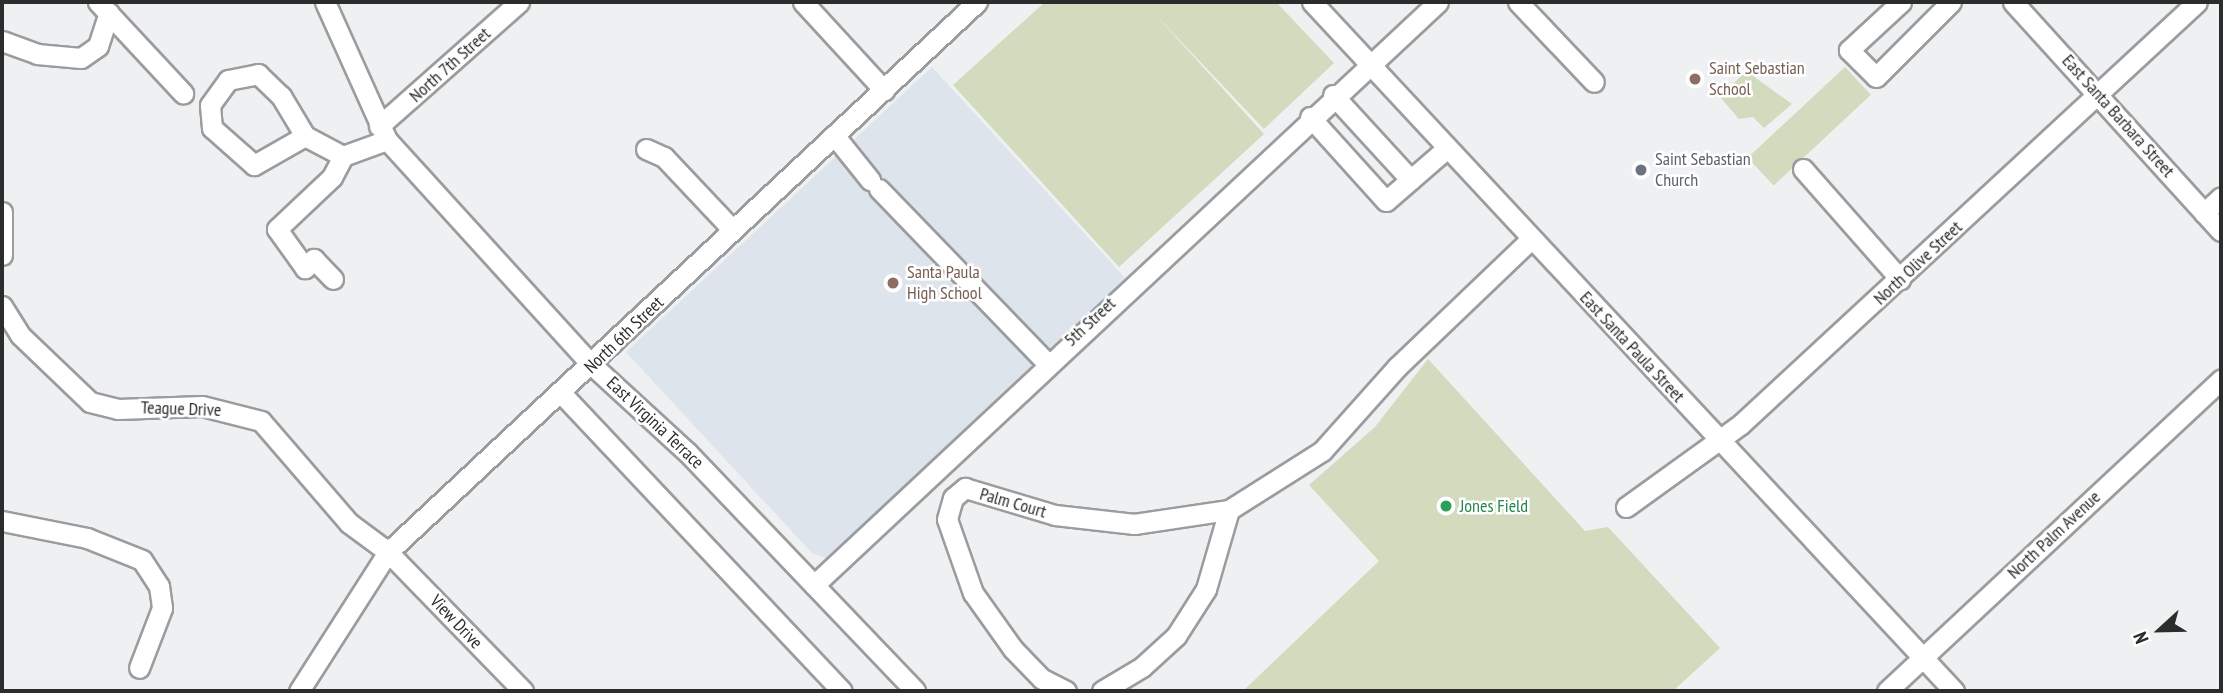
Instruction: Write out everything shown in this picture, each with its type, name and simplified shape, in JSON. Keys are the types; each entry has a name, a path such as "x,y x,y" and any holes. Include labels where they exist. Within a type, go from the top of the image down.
{"street":[{"name":"East Virginia Terrace","path":"325,2 383,133 593,366 642,406 915,691"},
{"name":"North 7th Street","path":"383,133 519,2"},
{"path":"803,2 884,90"},
{"name":"North 6th Street","path":"299,691 388,552 593,366 731,228 977,2"},
{"name":"East Santa Paula Street","path":"1312,2 1446,149 1954,691"},
{"name":"5th Street","path":"814,585 1332,95 1371,65 1438,2"},
{"path":"1518,2 1594,82"},
{"path":"1900,2 1849,50 1876,77 1951,2"},
{"name":"East Santa Barbara Street","path":"2013,2 2099,93 2221,231"},
{"name":"North Olive Street","path":"1626,507 1722,442 2197,2"},
{"path":"2,41 37,54 81,58 98,46 104,7"},
{"path":"104,7 183,93"},
{"path":"306,136 254,165 212,128 210,105 228,80 258,74 281,96 306,136 343,156"},
{"path":"1332,95 1411,180"},
{"path":"1310,117 1386,201 1446,149"},
{"path":"333,279 314,259 305,268 277,229 332,177 343,156 383,133"},
{"path":"834,135 874,185 1047,363"},
{"path":"646,149 664,157 731,228"},
{"path":"1803,169 1900,279"},
{"path":"2204,213 2221,197"},
{"path":"2,212 2,255"},
{"name":"Palm Court","path":"1066,691 1042,679 1013,649 973,593 947,519 953,498 965,488 1002,503 1108,523 1172,522 1229,510 1322,451 1398,367 1531,239"},
{"name":"Teague Drive","path":"2,306 20,335 90,402 118,409 202,405 261,421 349,523 388,552"},
{"name":"North Palm Avenue","path":"1887,691 2221,379"},
{"path":"562,394 842,691"},
{"path":"1102,691 1176,636 1206,589 1229,510"},
{"path":"2,521 87,538 142,560 159,586 162,608 139,668"},
{"name":"View Drive","path":"388,552 523,691"}],"shaded area":[{"path":"932,67 1126,279 826,558 812,553 626,352"}],"green space":[{"path":"1045,2 1276,2 1334,63 1264,129 1152,11 1264,134 1119,267 953,85"},
{"path":"1845,67 1871,95 1774,185 1748,158"},
{"path":"1746,71 1792,104 1764,128 1753,117 1739,119 1720,97"},
{"name":"Jones Field","path":"1428,359 1585,531 1608,527 1720,648 1673,691 1243,691 1379,561 1309,485 1375,427"}],"place":[{"name":"Saint Sebastian School","path":"1695,79"},
{"name":"Saint Sebastian Church","path":"1641,170"},
{"name":"Santa Paula High School","path":"893,283"},
{"name":"Jones Field","path":"1446,506"}]}
